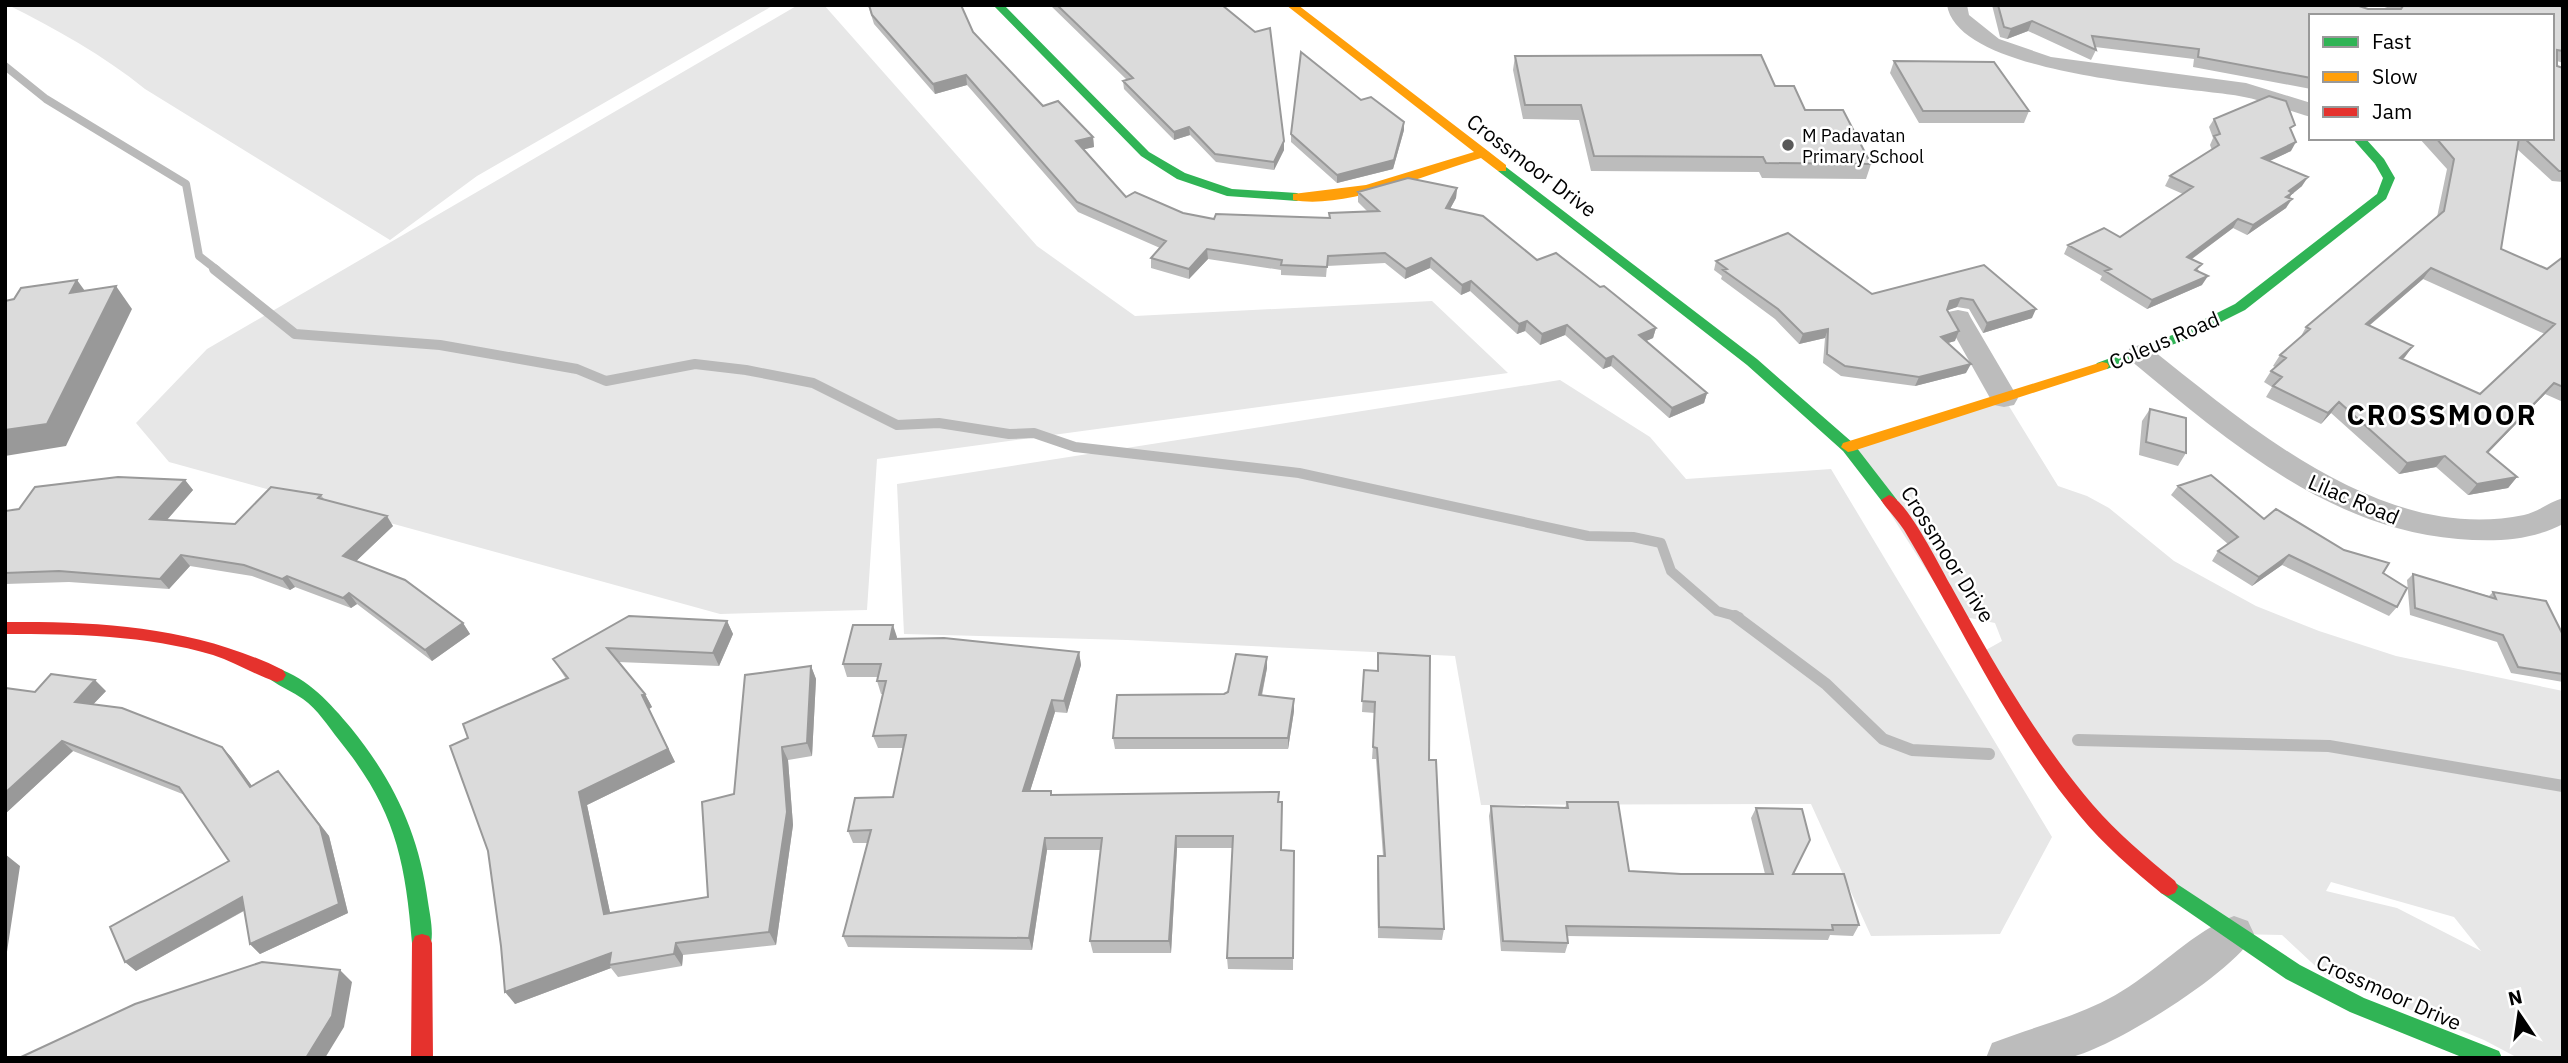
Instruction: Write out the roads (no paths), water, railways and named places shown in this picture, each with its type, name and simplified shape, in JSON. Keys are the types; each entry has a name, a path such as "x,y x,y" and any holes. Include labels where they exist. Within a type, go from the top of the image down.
{"street":[{"path":"998,5 1144,154 1181,176 1231,192 1316,198 1342,194 1484,153"},
{"name":"Crossmoor Drive","path":"1291,5 1752,362 1848,447 1908,524 2037,748 2079,803 2146,871 2293,972 2357,1005 2491,1058"},
{"path":"1957,5 1959,17 1992,43 2047,63 2246,90 2309,109"},
{"name":"Coleus Road","path":"1848,447 2140,354 2240,307 2382,196 2389,178 2380,162 2360,140"},
{"path":"1958,318 2004,398"},
{"name":"Lilac Road","path":"2140,354 2239,433 2302,477 2367,509 2427,525 2463,530 2495,530 2530,525 2556,515 2563,509"},
{"path":"5,628 78,626 194,643 255,662 313,697 372,765 395,804 409,846 419,899 423,960 422,1058"},
{"path":"2007,1058 2074,1035 2122,1014 2162,989 2234,934"}],"waterway":[{"path":"5,66 46,99 186,184 199,256 217,270"},
{"path":"214,269 295,334 440,345 577,369 606,381 695,364 746,370 813,383 897,425 939,423 1009,434 1034,433 1075,447 1299,473 1588,536 1633,537 1661,543 1671,571 1717,611 1739,617"},
{"path":"1735,616 1826,684 1883,739 1912,750 1989,754"},
{"path":"2078,740 2329,746 2563,786"}],"place":[{"name":"M Padavatan Primary School","path":"1788,145"}],"district":[{"name":"CROSSMOOR","path":"2442,414"}]}
